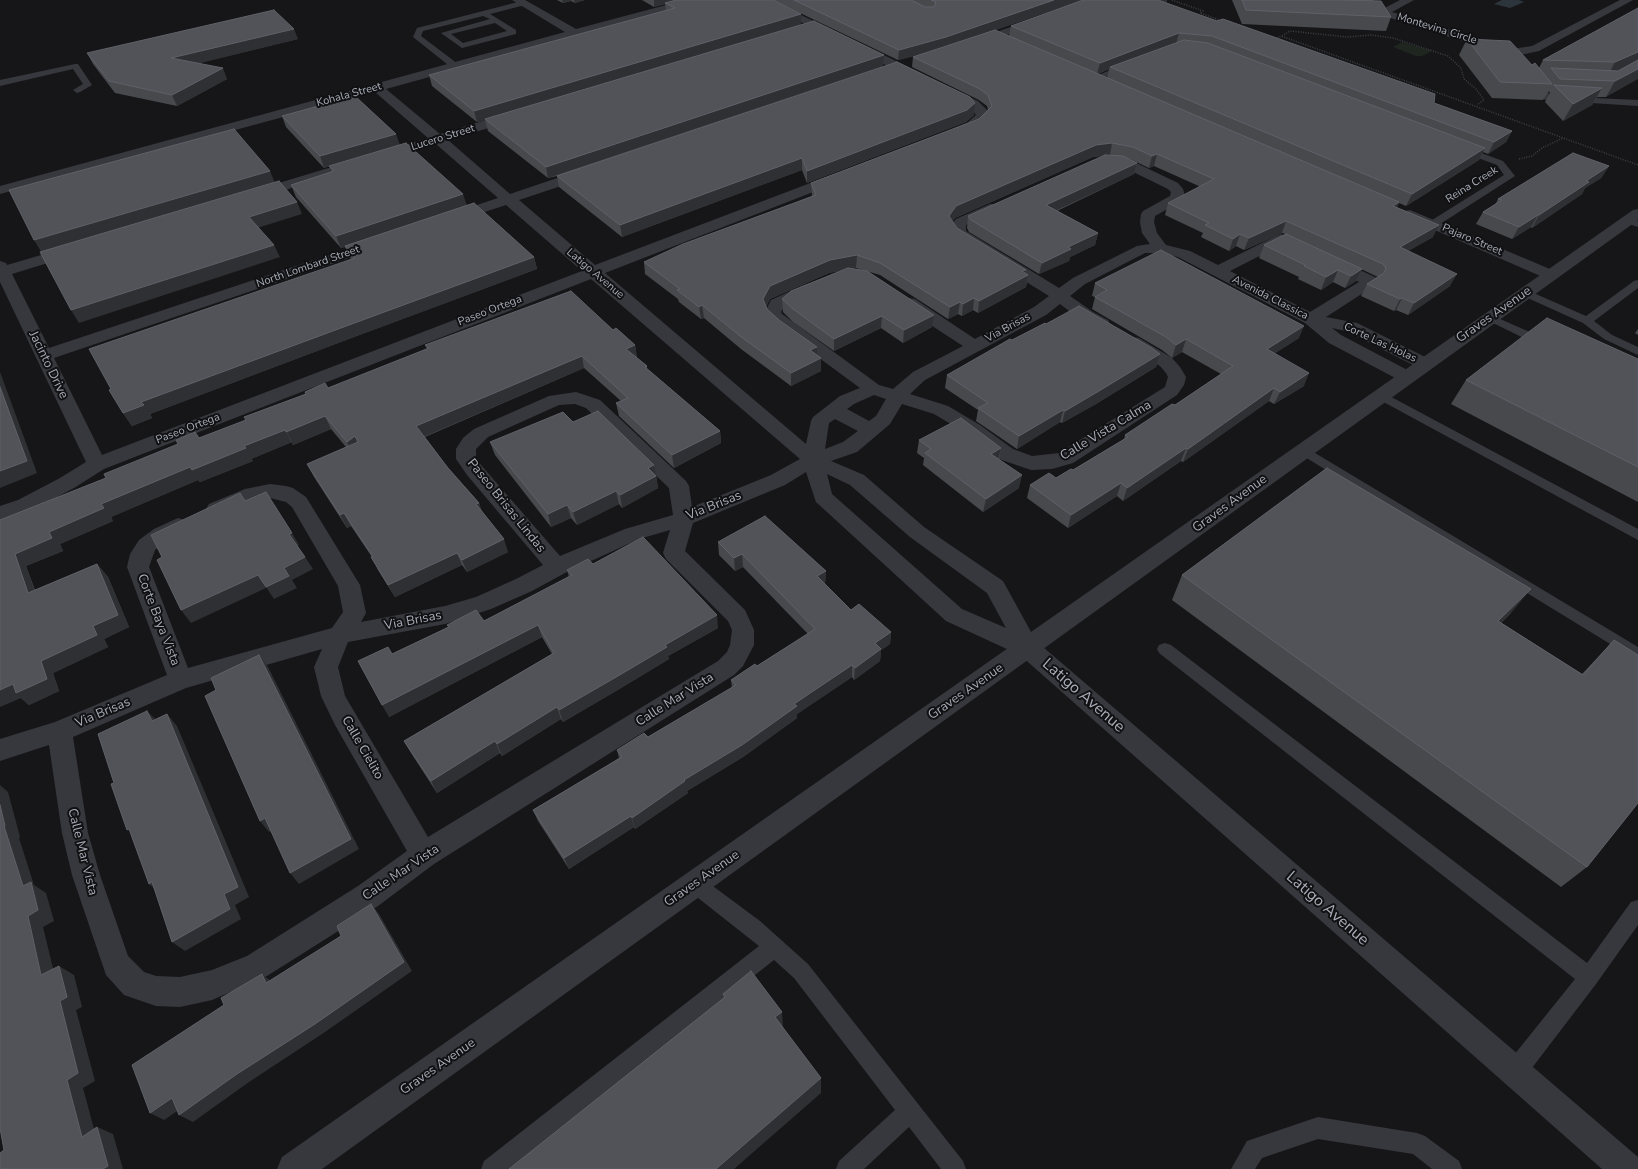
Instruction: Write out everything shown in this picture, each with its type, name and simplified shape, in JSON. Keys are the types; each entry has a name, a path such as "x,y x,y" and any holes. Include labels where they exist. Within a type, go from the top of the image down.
{"street":[{"name":"Kohala Street","path":"0,190 697,0"},
{"path":"762,0 974,104 981,110 983,116 972,126 942,137"},
{"name":"Montevina Circle","path":"1409,0 1378,12 1511,52 1534,49 1625,2"},
{"path":"519,2 574,34"},
{"path":"1625,2 1638,8"},
{"path":"962,47 1046,17"},
{"path":"799,30 814,26"},
{"path":"996,36 1017,45"},
{"path":"879,74 898,66 916,61"},
{"path":"1081,72 1114,86"},
{"name":"Latigo Avenue","path":"377,87 813,460 857,480 917,532 995,586 1028,648"},
{"name":"Lucero Street","path":"239,200 528,112"},
{"path":"1091,164 1110,160 1125,163 1176,188 1178,196 1175,199 1148,214 1147,222 1150,233 1161,248"},
{"path":"436,224 602,167"},
{"name":"Paseo Ortega","path":"0,514 32,501 67,483 97,464 592,271 853,172"},
{"name":"Calle Vista Calma","path":"898,395 941,410 973,429 1006,454 1031,463 1052,462 1066,458 1171,391 1175,385 1176,377 1174,371 1166,362 1087,316 1042,283 962,236 958,232 958,226 961,222 1005,202"},
{"name":"Pajaro Street","path":"1396,208 1551,275"},
{"name":"Graves Avenue","path":"303,1166 696,884 1382,396 1416,370 1525,293 1634,219"},
{"name":"North Lombard Street","path":"44,356 391,239"},
{"path":"1218,271 1282,239 1370,281 1311,318"},
{"path":"1,269 86,246"},
{"name":"Via Brisas","path":"0,750 60,731 181,680 340,635 445,615 483,603 524,585 557,567 632,534 684,519 778,480 813,460 850,447 883,420 898,395 919,376 1040,311 1079,280 1142,249 1161,248"},
{"name":"Avenida Classica","path":"1161,248 1184,254 1311,318 1335,339 1416,370"},
{"name":"Jacinto Drive","path":"1,269 97,464"},
{"path":"821,283 777,304 773,312 775,317 873,389 898,395"},
{"path":"898,296 975,346"},
{"path":"813,460 820,421 847,400 873,389"},
{"name":"Paseo Brisas Lindas","path":"557,567 466,459 466,449 470,442 481,433 556,400 576,398 593,404 679,486 684,519"},
{"path":"833,410 871,430"},
{"name":"Latigo Avenue","path":"813,460 824,497 954,615 1028,648 1514,1073 1627,1169"},
{"name":"Corte Baya Vista","path":"181,680 166,636 138,567 141,554 147,545 168,529 252,494 270,491 286,493 299,502 349,585 355,612 340,635"},
{"name":"Calle Mar Vista","path":"60,731 75,833 86,875 116,965 135,984 156,991 180,992 212,985 256,966 368,896 424,855 726,668 735,659 742,644 743,630 737,616 674,553 684,519"},
{"name":"Calle Cielito","path":"340,635 326,667 333,696 424,855"}],"lane":[{"path":"456,66 417,37 420,30 519,2"},
{"path":"484,13 496,20 513,32 462,46 445,33 496,20"},
{"path":"1511,52 1520,63"},
{"path":"1095,78 1137,62"},
{"path":"0,83 75,66 88,85 77,90"},
{"path":"1548,79 1531,76 1548,98 1638,102"},
{"name":"Reina Creek","path":"1433,224 1510,176 1500,164 1456,146"},
{"path":"1587,321 1638,283"},
{"path":"1525,293 1587,321 1608,337 1638,351"},
{"path":"1491,318 1558,349"},
{"path":"1382,396 1638,535"},
{"path":"1305,451 1638,655"},
{"path":"1165,649 1589,977"},
{"path":"696,884 753,928 801,971 955,1169"},
{"path":"1514,1073 1589,977 1638,910"},
{"path":"492,1169 774,947"},
{"path":"847,1169 910,1111"},
{"path":"1242,1169 1254,1150 1318,1128 1417,1144 1451,1169"},
{"path":"1631,1169 1638,1159"}],"path":[{"path":"1172,0 1203,11 1200,13 1225,22"},
{"path":"1274,39 1290,32 1347,37 1371,35 1393,38 1448,56 1461,68 1464,80 1476,89 1484,100 1476,105"},
{"path":"1281,36 1476,105 1481,107 1479,109 1638,165"},
{"path":"1500,164 1532,156 1542,148 1563,138"}],"shaded area":[{"path":"1502,0 1519,0 1524,2 1510,8 1494,4"},
{"path":"1402,42 1432,51 1422,56 1416,56 1393,47"}],"building":[{"path":"676,0 773,0 801,14 474,111 429,75 675,8 665,3"},
{"path":"794,0 911,0 925,7 934,7 936,2 931,0 1054,0 946,37 899,50"},
{"path":"1083,0 1158,0 1217,21 1223,19 1435,94 1434,103 1512,131 1494,142 1212,36 1179,33 1100,63 1011,26"},
{"path":"1242,0 1381,1 1391,17 1246,10"},
{"path":"1638,8 1638,52 1615,62 1543,60"},
{"path":"274,10 294,29 171,58 223,68 172,95 109,81 87,53"},
{"path":"814,21 884,55 546,167 485,119"},
{"path":"995,30 1399,202 1393,206 1439,225 1400,247 1457,274 1414,303 1402,298 1400,299 1367,284 1384,273 1386,268 1383,264 1286,221 1249,238 1240,234 1233,239 1205,225 1209,223 1168,203 1214,179 1157,154 1152,156 1133,147 1112,143 1096,145 956,206 949,216 957,228 1026,270 1022,271 1028,275 979,301 974,298 963,304 960,302 950,307 880,263 857,255 830,260 770,286 763,299 767,309 779,320 817,347 810,350 821,358 791,373 740,336 702,305 699,307 677,290 680,289 644,262 683,244 816,195 811,183 979,119 992,106 988,95 980,89 913,57"},
{"path":"1467,39 1510,41 1532,65 1535,63 1552,84 1500,82"},
{"path":"1184,40 1208,43 1485,148 1412,194 1110,67"},
{"path":"1638,60 1638,69 1615,81 1560,79 1551,68 1618,71"},
{"path":"897,62 970,97 975,103 967,110 807,171 802,158 620,225 557,176"},
{"path":"1554,85 1602,88 1573,104"},
{"path":"355,96 396,134 320,156 282,116"},
{"path":"234,129 270,171 34,240 9,190"},
{"path":"406,143 463,194 336,236 291,185 334,171 329,166"},
{"path":"1573,153 1609,166 1586,181 1589,182 1519,227 1483,212 1502,200 1498,199"},
{"path":"1105,155 1123,156 1137,163 1046,205 1098,233 1068,247 1071,249 1042,263 971,220 968,216"},
{"path":"279,181 297,202 249,217 274,245 71,310 40,252"},
{"path":"474,203 534,257 141,402 144,405 123,413 109,390 111,389 89,349 355,258 345,246"},
{"path":"1286,234 1362,269 1351,276 1338,270 1326,277 1264,245"},
{"path":"1161,250 1304,326 1267,349 1309,373 1280,392 1274,388 1188,449 1186,448 1127,488 1121,483 1071,515 1030,485 1049,473 1056,478 1071,469 1073,470 1128,437 1125,435 1172,404 1175,405 1233,366 1186,339 1176,345 1166,337 1095,297 1107,290 1095,283"},
{"path":"848,268 867,271 934,315 904,330 882,316 834,339 793,309 782,299 791,291"},
{"path":"571,291 613,330 616,328 635,345 626,349 647,366 645,367 720,431 672,455 616,403 628,398 582,356 416,426 448,468 479,503 476,504 504,539 462,560 457,553 388,585 371,557 373,557 344,513 340,515 307,464 358,442 355,436 347,442 325,416 286,432 285,430 244,446 246,448 192,470 190,467 101,504 104,508 49,532 52,538 15,554 28,593 97,564 118,615 93,626 97,635 41,661 47,679 16,693 13,684 0,690 0,520 106,478 104,474 178,444 176,440 195,432 199,438 246,420 244,417 306,394 305,392 325,383 328,388 429,348 425,345"},
{"path":"1079,306 1160,354 1065,411 1063,410 1019,436 978,408 988,403 947,375 1010,339 1012,340 1045,323 1046,324"},
{"path":"1547,318 1638,359 1638,467 1466,380"},
{"path":"0,387 27,461 0,471"},
{"path":"598,411 654,465 648,468 656,476 620,495 616,491 573,512 567,505 548,514 490,442 563,412 573,422"},
{"path":"961,418 1001,448 991,454 1022,475 986,499 925,453 931,449 919,440"},
{"path":"1327,468 1531,589 1498,621 1583,675 1614,640 1638,655 1638,803 1587,867 1182,575"},
{"path":"266,492 292,533 289,534 305,557 284,568 289,576 266,587 258,575 181,610 157,560 162,557 151,535 240,493 245,501"},
{"path":"765,516 826,571 817,576 851,610 859,604 891,632 875,643 881,649 855,668 852,665 794,704 797,706 742,745 684,780 685,781 632,818 631,816 564,858 533,810 622,757 617,750 644,733 648,737 736,685 731,680 755,664 757,666 815,629 742,554 734,558 718,542"},
{"path":"643,537 717,615 665,645 667,647 618,676 559,710 557,707 497,744 495,741 431,781 404,741 554,653 538,625 382,705 358,661 388,647 392,654 449,627 447,625 476,610 484,621 572,575 567,570 588,559 593,564"},
{"path":"259,655 351,839 290,873 265,818 260,821 205,696 216,690 211,678"},
{"path":"147,711 152,721 167,714 238,887 224,894 230,909 172,942 152,882 149,884 129,829 127,830 111,784 114,783 98,734"},
{"path":"0,805 4,826 23,886 31,882 38,910 28,916 41,975 59,966 67,997 60,1001 78,1073 67,1080 82,1137 97,1127 108,1166 103,1169 0,1169 0,1153 4,1150 0,1128"},
{"path":"371,904 404,962 315,1024 237,1074 179,1115 172,1098 150,1113 132,1065 224,1005 221,998 262,974 266,983 341,936 337,926"},
{"path":"751,971 782,1012 775,1017 821,1078 716,1169 509,1169 725,997 723,994"}]}
